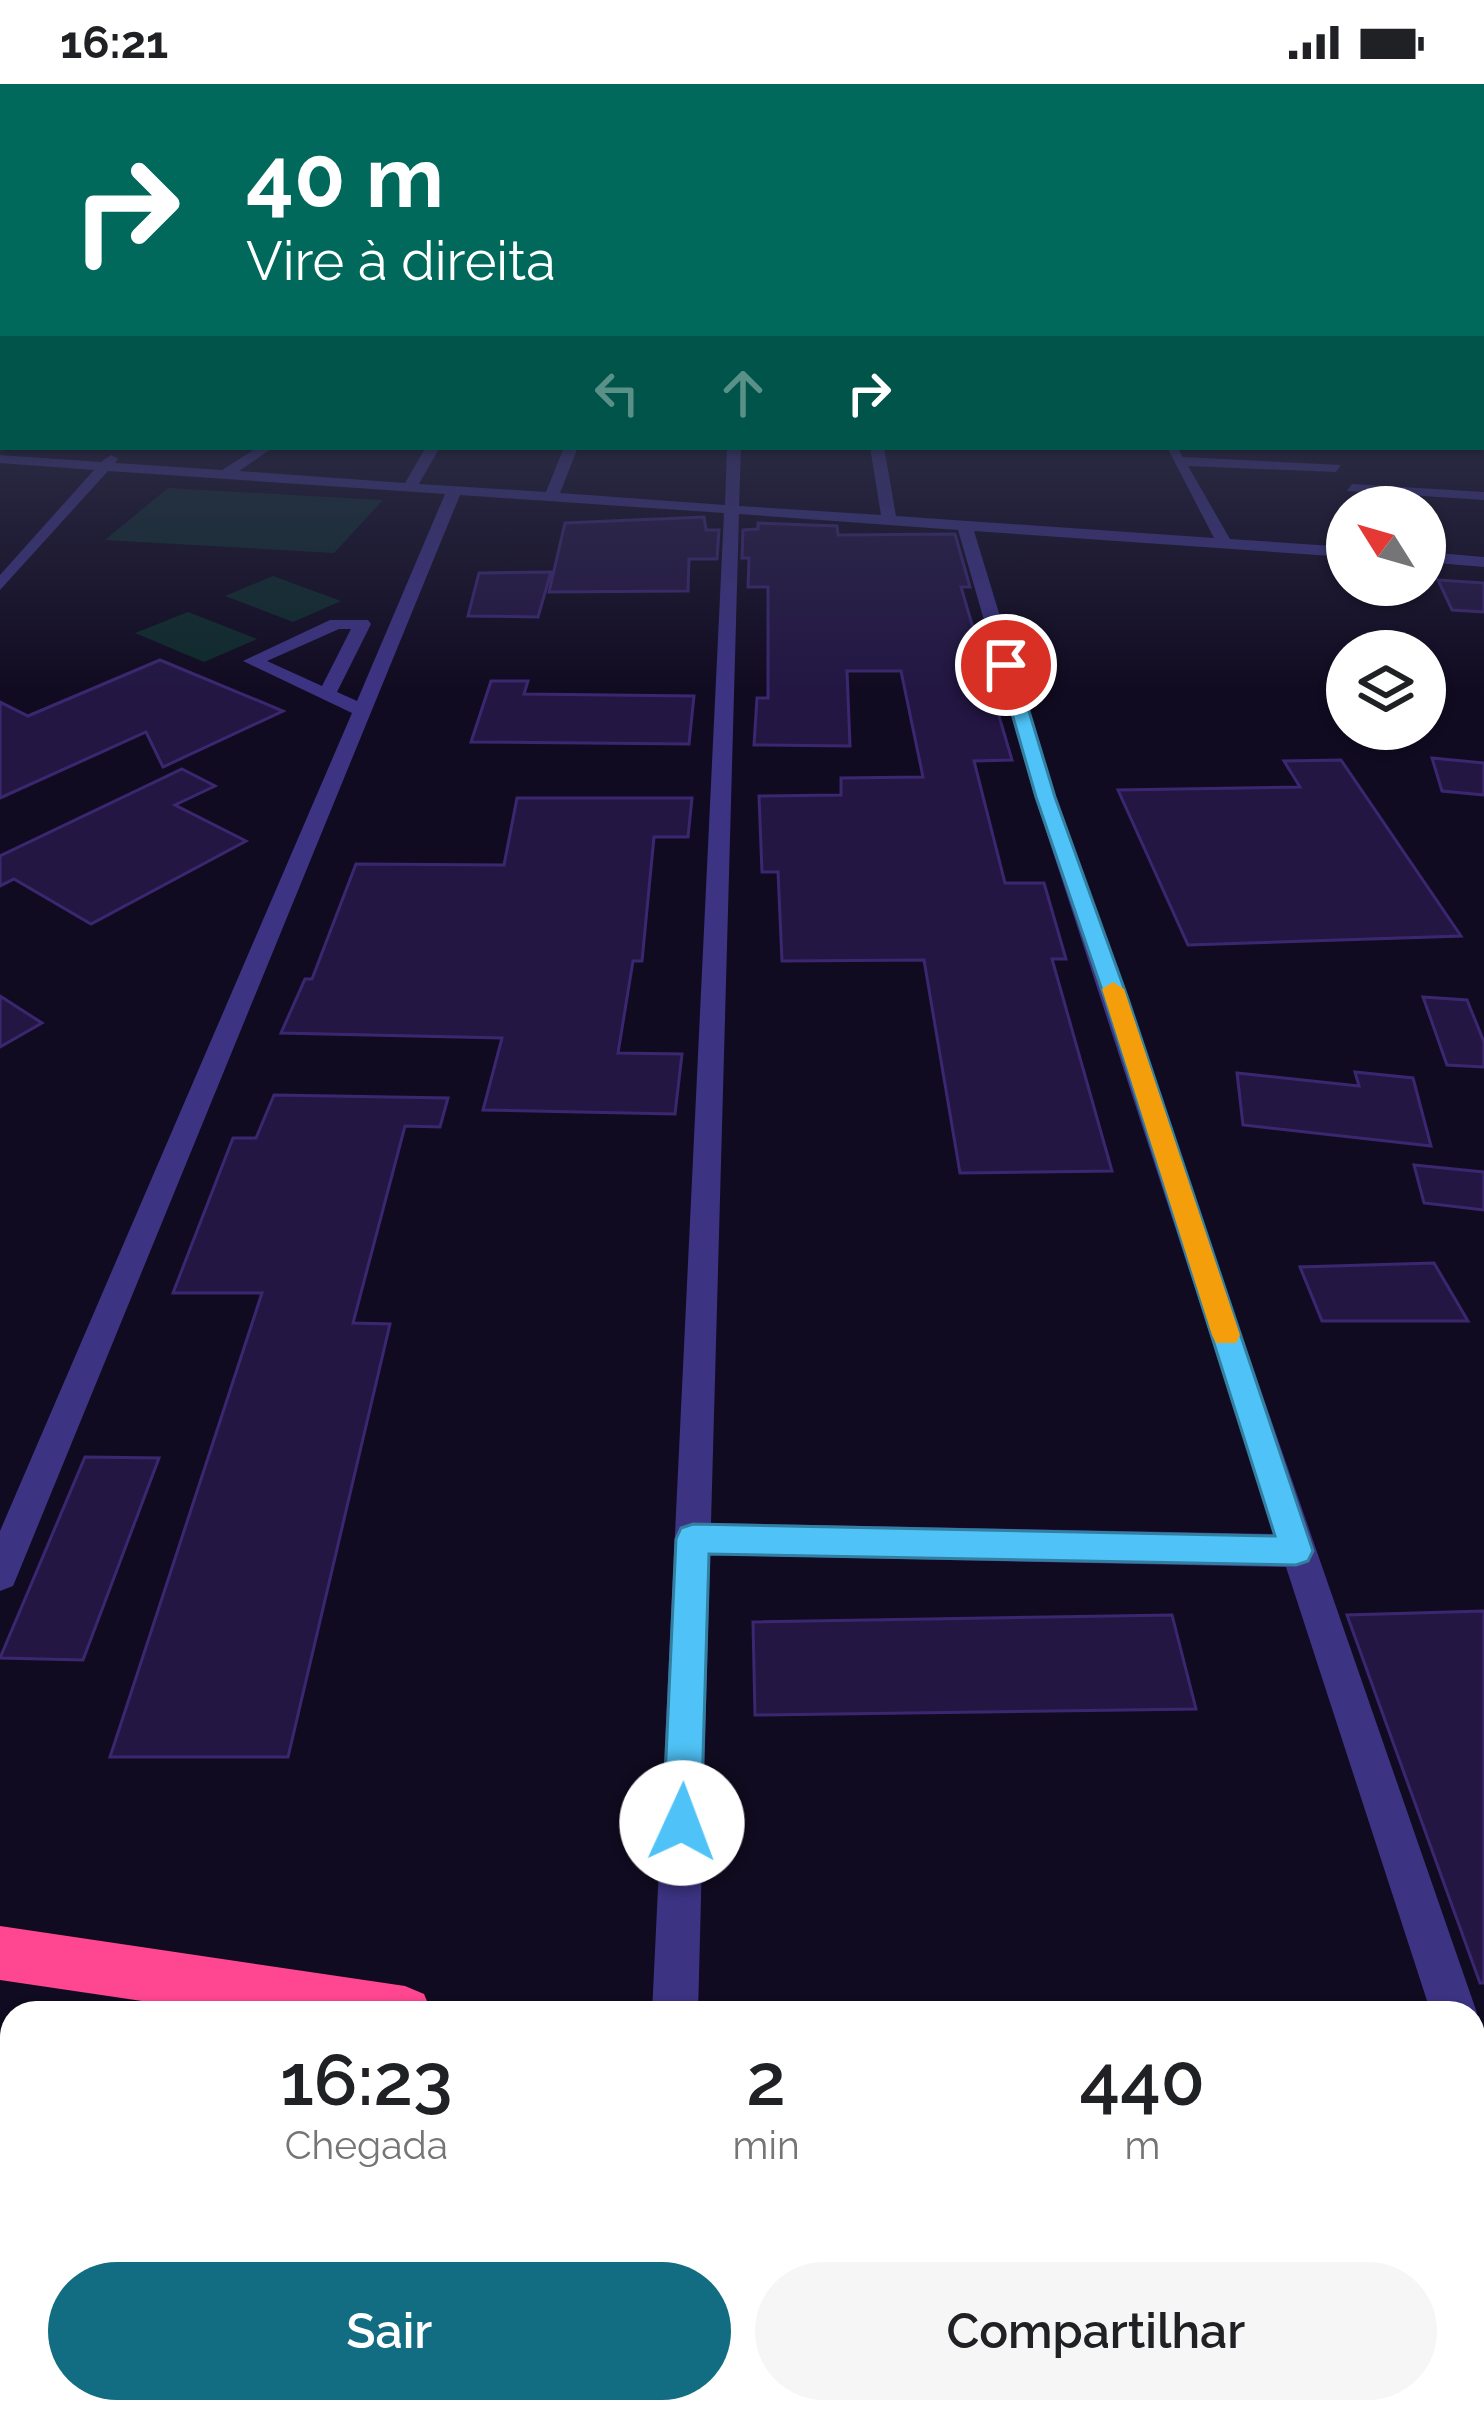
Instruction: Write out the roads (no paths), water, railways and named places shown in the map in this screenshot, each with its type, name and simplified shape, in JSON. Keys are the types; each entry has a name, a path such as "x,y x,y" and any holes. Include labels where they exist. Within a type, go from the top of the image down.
{"highway":[{"path":"0,1953 324,2001"}],"street":[{"path":"0,585 97,474"},
{"path":"252,474 1326,550"},
{"path":"410,487 418,474"},
{"path":"552,496 560,474"},
{"path":"675,2001 733,474"},
{"path":"882,474 889,517"},
{"path":"1186,474 1224,543"},
{"path":"0,1574 454,491"},
{"path":"1446,494 1484,496"},
{"path":"964,523 1045,797 1450,2001"},
{"path":"1446,559 1484,562"},
{"path":"327,694 362,624 336,624 252,661 362,710"},
{"path":"693,1539 1296,1551"}]}
